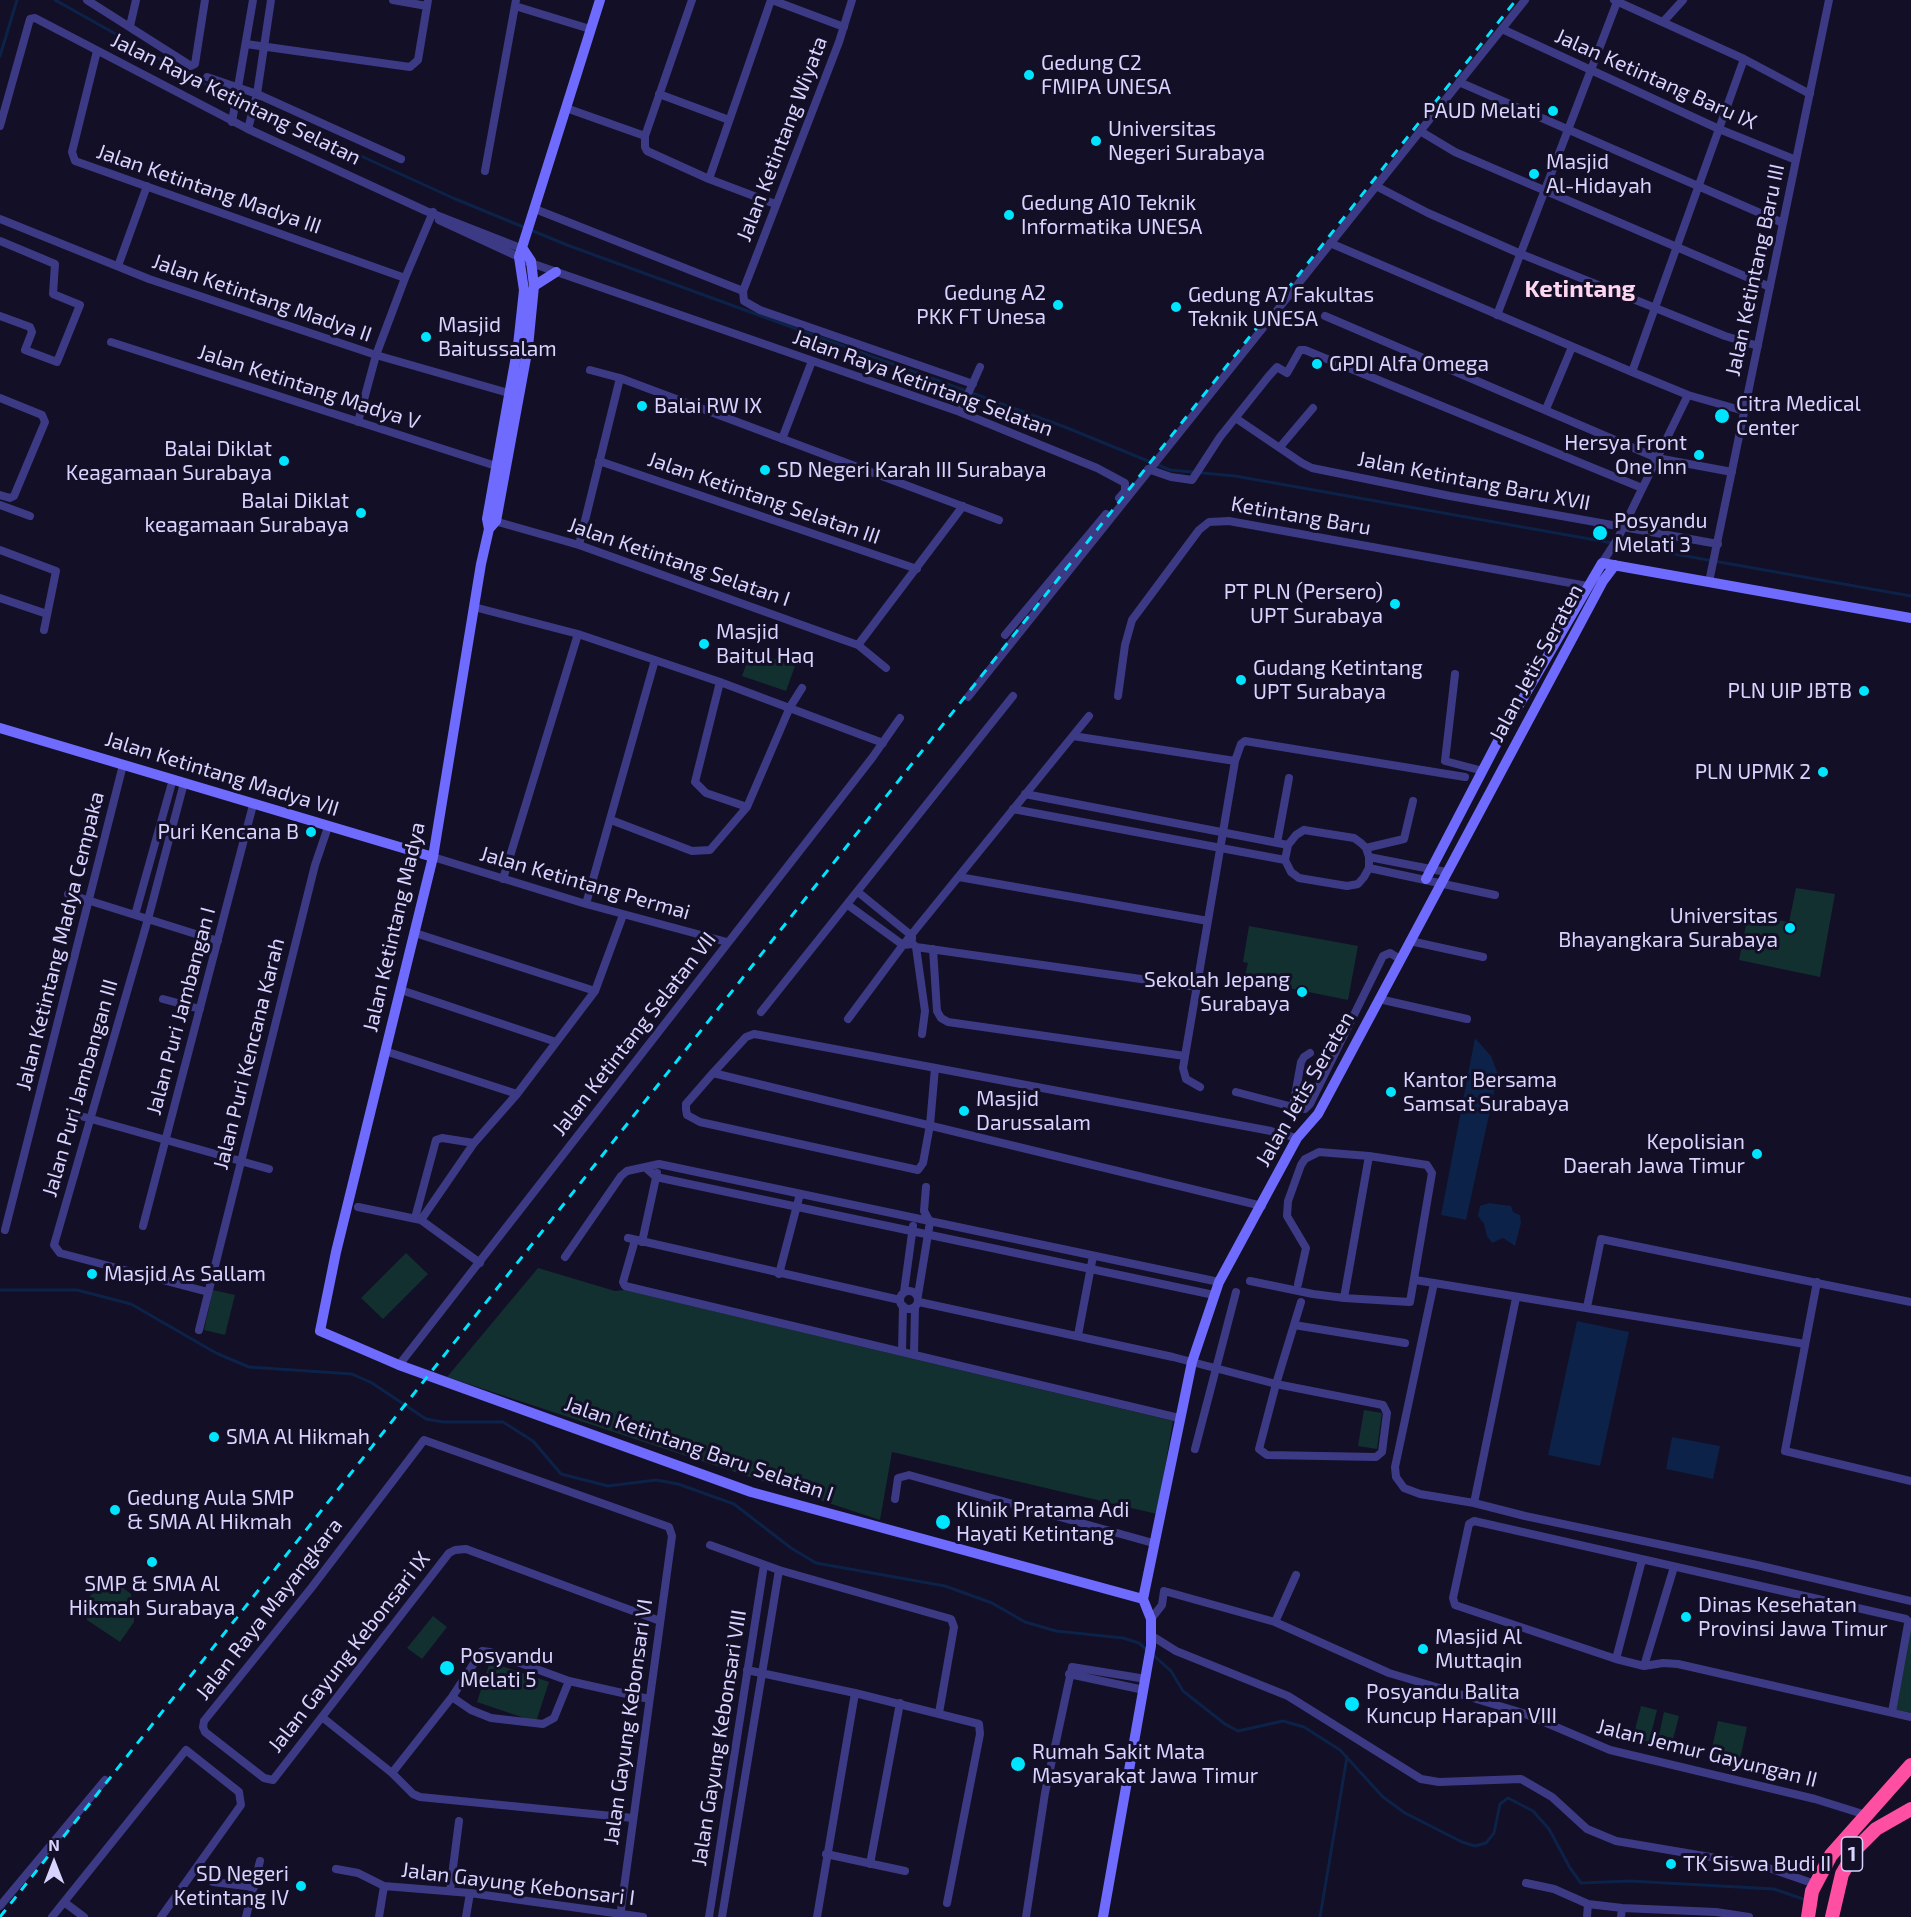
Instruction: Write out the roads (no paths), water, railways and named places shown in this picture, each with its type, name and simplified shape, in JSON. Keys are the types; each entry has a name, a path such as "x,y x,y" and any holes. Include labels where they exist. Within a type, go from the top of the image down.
{"highway":[{"name":"1","path":"1808,1914 1813,1890 1831,1855 1911,1765"},
{"name":"1","path":"1832,1917 1837,1891 1849,1858 1876,1829 1908,1810"},
{"path":"1868,1812 1908,1810"}],"street":[{"path":"87,0 190,66 195,64 205,0"},
{"path":"130,26 136,0"},
{"path":"232,122 253,0"},
{"path":"248,129 256,96 271,0"},
{"path":"246,44 410,67 418,60 428,3 393,0"},
{"name":"Jalan Ketintang Madya","path":"320,1331 336,1252 433,857 474,607 514,394 524,290 524,254 600,0"},
{"path":"692,0 645,136 647,151 709,179 775,204"},
{"path":"709,179 772,0 844,27"},
{"name":"Jalan Ketintang Wiyata","path":"743,291 844,27 852,0"},
{"path":"968,697 1526,0"},
{"path":"1663,22 1683,0"},
{"name":"Jalan Ketintang Baru III","path":"1709,582 1829,0"},
{"path":"1497,315 1591,71 1615,1 1744,60 1810,94"},
{"path":"485,171 516,3 590,29"},
{"name":"Jalan Raya Ketintang Selatan","path":"1,116 32,18 232,122 524,254 556,272 812,361 962,408 1097,468 1126,485 1125,490 1068,562 1005,635"},
{"name":"Jalan Ketintang Baru IX","path":"1502,29 1719,129 1796,160"},
{"name":"Jalan Ketintang Madya III","path":"97,51 72,158 75,161 405,278"},
{"path":"1632,372 1744,60"},
{"path":"207,76 401,159"},
{"path":"1459,82 1783,223"},
{"path":"660,94 729,120"},
{"path":"566,108 645,136"},
{"path":"0,126 1,116"},
{"path":"1420,131 1455,152 1770,287"},
{"path":"118,267 147,186"},
{"path":"1376,186 1428,213 1521,254 1655,308 1758,346"},
{"path":"535,211 743,291 744,301 760,310 971,388"},
{"path":"357,422 376,355 430,213"},
{"name":"Jalan Ketintang Madya II","path":"0,219 118,267 376,355 514,394"},
{"path":"0,242 55,264 53,294 80,305 57,362 25,350 32,332 30,327 0,316"},
{"path":"1330,243 1688,395 1744,411"},
{"name":"Jalan Ketintang Madya","path":"491,523 496,466 528,347 534,286 524,254"},
{"path":"534,286 556,272"},
{"path":"1325,316 1657,458 1732,472"},
{"name":"Jalan Ketintang Madya V","path":"111,342 496,466"},
{"path":"1546,409 1572,347"},
{"path":"1150,467 1171,477 1192,480 1220,437 1237,419 1277,367 1287,373 1300,350 1305,350 1642,488"},
{"path":"783,439 812,361"},
{"path":"962,408 980,367"},
{"path":"590,369 620,378 999,520"},
{"path":"579,545 620,378"},
{"name":"Jalan Jetis Seraten","path":"1429,874 1483,771 1587,586 1618,538 1688,395"},
{"path":"0,398 42,415 45,422 15,495 10,498 0,495"},
{"path":"1280,447 1313,408"},
{"name":"Jalan Ketintang Baru XVII","path":"1237,419 1312,468 1623,528 1717,549"},
{"name":"Jalan Ketintang Selatan III","path":"599,461 917,569"},
{"path":"0,505 30,516"},
{"path":"885,668 858,645 963,506"},
{"name":"Ketintang Baru","path":"1118,696 1125,645 1132,620 1198,530 1209,522 1229,521 1587,586"},
{"name":"Jalan Ketintang Selatan I","path":"491,523 579,545 858,645"},
{"path":"0,550 56,570 44,630"},
{"path":"1604,560 1615,565 1911,618"},
{"name":"Jalan Jetis Seraten","path":"1143,1599 1192,1362 1219,1282 1297,1138 1318,1114 1603,581 1615,565"},
{"path":"0,598 47,614"},
{"path":"474,607 579,634 720,682 883,742"},
{"path":"503,879 579,634"},
{"path":"586,904 655,660"},
{"path":"1455,674 1445,761 1483,771"},
{"path":"720,682 695,782 706,793 747,807"},
{"path":"611,820 692,851 710,850 747,807 790,707 802,688"},
{"path":"761,1012 1013,696"},
{"path":"848,1020 903,945 914,942 959,877 1089,716"},
{"name":"Jalan Ketintang Selatan VII","path":"399,1365 900,718"},
{"name":"Jalan Ketintang Madya VII","path":"0,728 433,857"},
{"path":"1073,736 1234,761"},
{"path":"1200,1087 1183,1075 1185,1056 1237,748 1245,741 1465,777"},
{"name":"Jalan Ketintang Madya Cempaka","path":"5,1230 123,765"},
{"path":"1277,843 1289,778"},
{"path":"135,915 172,779"},
{"name":"Jalan Puri Jambangan III","path":"184,783 148,919 54,1245 56,1250 208,1292"},
{"path":"1025,794 1288,845"},
{"path":"1366,848 1404,839 1413,801"},
{"name":"Jalan Puri Jambangan I","path":"143,1227 253,805"},
{"path":"1013,809 1286,860"},
{"path":"161,823 173,826"},
{"name":"Jalan Puri Kencana Karah","path":"199,1330 315,865 328,826"},
{"path":"1304,830 1354,838 1366,848 1369,868 1358,884 1347,886 1299,878 1291,872 1286,860 1288,845 1296,835 1304,830"},
{"name":"Jalan Ketintang Permai","path":"433,857 623,915 726,942"},
{"path":"1369,857 1443,877 1495,895"},
{"path":"1369,868 1429,874"},
{"path":"959,877 1208,921"},
{"path":"858,892 914,942 933,949 1197,987"},
{"path":"68,894 218,941"},
{"path":"848,905 903,945"},
{"path":"418,1219 474,1143 517,1094 595,991 623,915"},
{"path":"415,933 595,991"},
{"path":"1410,941 1483,957"},
{"path":"914,942 926,1011 922,1034"},
{"path":"933,949 937,1011 941,1018 948,1022 1185,1056"},
{"path":"1236,1092 1293,1107 1308,1107 1383,956 1390,953 1400,959"},
{"path":"401,990 556,1042"},
{"path":"163,999 200,1009"},
{"path":"1379,999 1467,1019"},
{"path":"935,1068 930,1125 923,1164 918,1170 700,1122 687,1115 686,1104 746,1037 754,1034 935,1068 1297,1138"},
{"path":"385,1052 517,1094"},
{"path":"1293,1107 1301,1062 1304,1056 1311,1053"},
{"path":"713,1073 1262,1206"},
{"path":"69,1113 269,1169"},
{"path":"418,1219 436,1140 442,1138 474,1143"},
{"path":"1250,1281 1344,1298 1407,1303 1412,1300 1431,1168 1427,1165 1369,1156 1319,1152 1305,1159 1288,1200 1287,1216 1306,1248 1298,1284"},
{"path":"1344,1298 1369,1156"},
{"path":"659,1164 623,1282 625,1286 1179,1418"},
{"path":"565,1257 621,1176 627,1171 659,1164 1219,1282"},
{"path":"646,1168 656,1177 1214,1295"},
{"path":"914,1354 917,1301 930,1222 924,1211 926,1187"},
{"path":"779,1274 800,1194"},
{"path":"358,1207 418,1219 480,1263"},
{"path":"902,1352 901,1303 912,1230 914,1219 924,1211"},
{"path":"1587,1307 1601,1239 1911,1302"},
{"path":"635,1240 901,1303 909,1309 917,1301"},
{"path":"1078,1335 1093,1256"},
{"path":"1415,1280 1805,1344"},
{"path":"1817,1282 1786,1452 1911,1481"},
{"path":"1434,1283 1395,1467 1396,1477 1411,1491 1757,1565 1911,1601"},
{"path":"904,1292 914,1292 917,1301"},
{"path":"1195,1449 1236,1292"},
{"path":"1474,1503 1516,1298"},
{"path":"917,1301 1078,1335 1276,1384 1385,1406 1387,1413 1381,1453 1373,1458 1262,1453 1258,1447 1276,1384 1301,1302"},
{"path":"1294,1325 1405,1343"},
{"name":"Jalan Ketintang Baru Selatan I","path":"320,1331 399,1365 751,1492 1143,1599"},
{"name":"Jalan Gayung Kebonsari VI","path":"420,1443 428,1440 669,1527 672,1531 620,1916"},
{"name":"Jalan Raya Mayangkara","path":"273,1780 264,1778 205,1732 204,1721 312,1587 420,1443"},
{"path":"895,1499 898,1478 909,1475 1153,1543"},
{"path":"1892,1712 1910,1624 1906,1619 1476,1521 1469,1524 1453,1598 1455,1605 1616,1659 1644,1666 1664,1663 1678,1664 1911,1717"},
{"path":"710,1545 779,1570 951,1619 954,1627 939,1713"},
{"name":"Jalan Gayung Kebonsari IX","path":"273,1780 449,1553 455,1550 466,1550 660,1621"},
{"path":"1616,1659 1642,1560"},
{"name":"Jalan Gayung Kebonsari VIII","path":"709,1917 764,1565"},
{"path":"1644,1666 1674,1567"},
{"name":"Jalan Gayung Kebonsari VIII","path":"722,1917 779,1570"},
{"path":"1275,1622 1296,1575"},
{"name":"Jalan Jemur Gayungan II","path":"1152,1619 1162,1605 1164,1592 1275,1622 1389,1673 1523,1713 1610,1749 1868,1812"},
{"path":"1102,1917 1149,1663 1152,1619 1143,1599"},
{"path":"1151,1641 1288,1696 1421,1779 1439,1782 1521,1779 1552,1797 1587,1829 1616,1841 1754,1864 1813,1890"},
{"path":"392,1773 452,1697 480,1652 483,1651 569,1681 649,1699"},
{"path":"1026,1917 1045,1793 1069,1674 1075,1666 1145,1685"},
{"path":"747,1670 900,1703 977,1723 980,1728 947,1903"},
{"path":"452,1697 471,1710 491,1718 543,1724 554,1718 569,1681"},
{"path":"816,1917 855,1693"},
{"path":"870,1864 900,1703"},
{"path":"322,1717 392,1773 412,1794 426,1798 633,1818"},
{"path":"52,1917 185,1750 239,1792 242,1805 161,1917"},
{"path":"0,1906 105,1780"},
{"path":"450,1891 459,1821"},
{"path":"826,1854 905,1871"},
{"path":"246,1917 260,1861"},
{"path":"336,1869 358,1873 384,1886"},
{"path":"213,1882 254,1887"},
{"path":"1526,1883 1554,1889 1588,1904 1622,1913 1716,1912 1749,1917"},
{"name":"Jalan Gayung Kebonsari I","path":"379,1917 384,1886 470,1893 620,1916 643,1917"},
{"path":"466,1917 470,1893"},
{"path":"64,1902 84,1917"},
{"path":"1587,1917 1588,1904"}],"water":[{"path":"1475,1038 1491,1056 1498,1074 1466,1220 1441,1215"},
{"path":"1489,1203 1511,1206 1513,1212 1520,1215 1521,1223 1515,1246 1503,1238 1492,1243 1487,1236 1484,1224 1478,1216 1480,1206"},
{"path":"1577,1321 1629,1332 1600,1466 1548,1455"},
{"path":"1672,1437 1720,1446 1713,1479 1666,1469"}],"waterway":[{"path":"0,56 17,0"},
{"path":"55,0 212,88 453,198 567,245 1065,427 1170,470 1235,476 1911,596"},
{"path":"0,1290 77,1290 131,1304 216,1353 249,1367 352,1374 372,1383 426,1419 443,1422 503,1422 533,1441 561,1474 608,1486 656,1480 678,1484 734,1504 791,1548 816,1563 945,1586 992,1603 1025,1622 1056,1631 1123,1638 1139,1643 1147,1650"},
{"path":"1152,1654 1171,1671 1183,1691 1225,1724 1238,1731 1283,1721 1304,1727 1340,1750 1383,1797 1405,1813 1462,1842 1475,1846 1486,1843 1494,1833 1500,1804 1508,1798 1533,1811 1549,1829 1570,1868 1581,1883 1630,1881 1774,1889 1806,1900"},
{"path":"1320,1917 1347,1757"}],"railway":[{"path":"0,1917 1516,0"}],"place":[{"name":"Gedung C2 FMIPA UNESA","path":"1029,75"},
{"name":"PAUD Melati","path":"1553,111"},
{"name":"Universitas Negeri Surabaya","path":"1096,141"},
{"name":"Masjid Al-Hidayah","path":"1534,174"},
{"name":"Gedung A10 Teknik Informatika UNESA","path":"1009,215"},
{"name":"Gedung A2 PKK FT Unesa","path":"1058,305"},
{"name":"Gedung A7 Fakultas Teknik UNESA","path":"1176,307"},
{"name":"Masjid Baitussalam","path":"426,337"},
{"name":"GPDI Alfa Omega","path":"1317,364"},
{"name":"Balai RW IX","path":"642,406"},
{"name":"Citra Medical Center","path":"1722,416"},
{"name":"Hersya Front One Inn","path":"1699,455"},
{"name":"Balai Diklat Keagamaan Surabaya","path":"284,461"},
{"name":"SD Negeri Karah III Surabaya","path":"765,470"},
{"name":"Balai Diklat keagamaan Surabaya","path":"361,513"},
{"name":"Posyandu Melati 3","path":"1600,533"},
{"name":"PT PLN (Persero) UPT Surabaya","path":"1395,604"},
{"name":"Masjid Baitul Haq","path":"704,644"},
{"name":"Gudang Ketintang UPT Surabaya","path":"1241,680"},
{"name":"PLN UIP JBTB","path":"1864,691"},
{"name":"PLN UPMK 2","path":"1823,772"},
{"name":"Puri Kencana B","path":"311,832"},
{"name":"Universitas Bhayangkara Surabaya","path":"1790,928"},
{"name":"Sekolah Jepang Surabaya","path":"1302,992"},
{"name":"Kantor Bersama Samsat Surabaya","path":"1391,1092"},
{"name":"Masjid Darussalam","path":"964,1111"},
{"name":"Kepolisian Daerah Jawa Timur","path":"1757,1154"},
{"name":"Masjid As Sallam","path":"92,1274"},
{"name":"SMA Al Hikmah","path":"214,1437"},
{"name":"Gedung Aula SMP & SMA Al Hikmah","path":"115,1510"},
{"name":"Klinik Pratama Adi Hayati Ketintang","path":"943,1522"},
{"name":"SMP & SMA Al Hikmah Surabaya","path":"152,1562"},
{"name":"Dinas Kesehatan Provinsi Jawa Timur","path":"1686,1617"},
{"name":"Masjid Al Muttaqin","path":"1423,1649"},
{"name":"Posyandu Melati 5","path":"447,1668"},
{"name":"Posyandu Balita Kuncup Harapan VIII","path":"1352,1704"},
{"name":"Rumah Sakit Mata Masyarakat Jawa Timur","path":"1018,1764"},
{"name":"TK Siswa Budi II","path":"1671,1864"},
{"name":"SD Negeri Ketintang IV","path":"301,1886"}],"district":[{"name":"Ketintang","path":"1580,289"}]}
